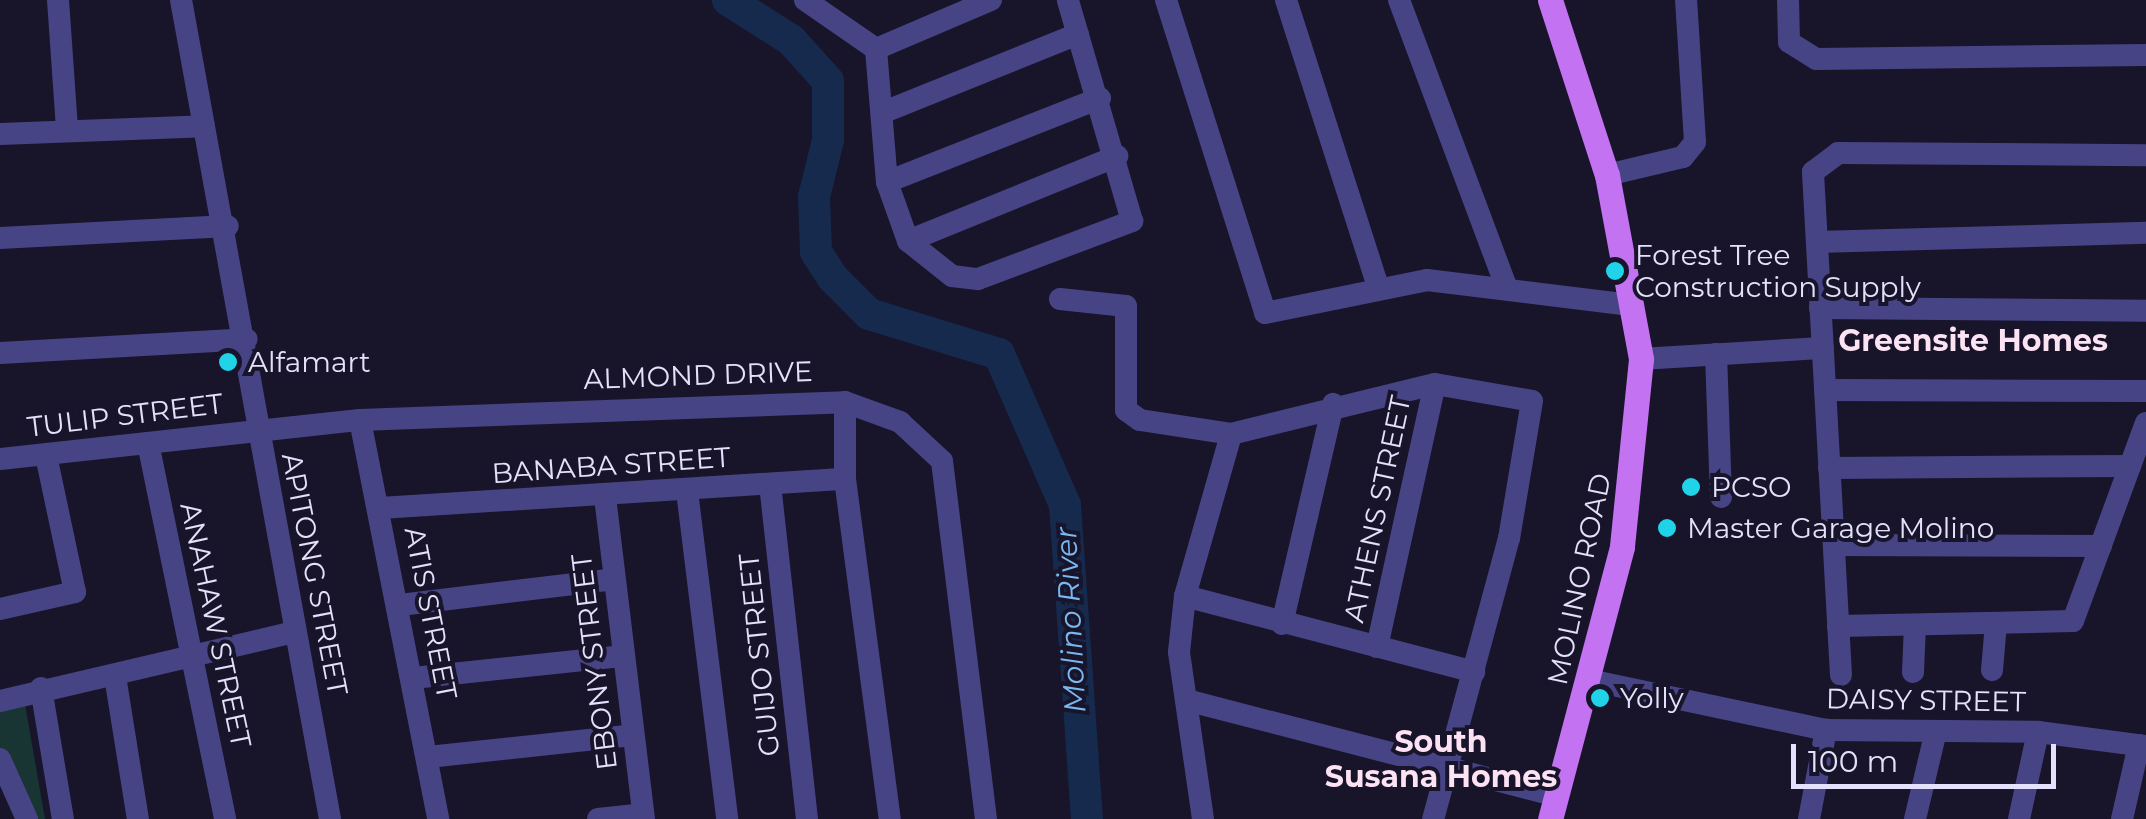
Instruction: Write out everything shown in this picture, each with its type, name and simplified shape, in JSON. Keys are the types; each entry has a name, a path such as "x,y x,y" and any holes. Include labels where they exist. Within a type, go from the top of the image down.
{"main road":[{"name":"MOLINO ROAD","path":"1550,0 1607,175 1641,359 1622,547 1554,808"}],"street":[{"path":"58,0 68,130"},
{"name":"APITONG STREET","path":"180,0 228,226 248,338 257,430 330,819"},
{"path":"808,0 876,49 888,182 908,241 952,276 1003,276 1132,221 1117,156 1068,0"},
{"path":"876,49 991,0"},
{"path":"1166,0 1264,313 1377,284 1506,286 1632,305"},
{"path":"1286,0 1377,284"},
{"path":"1399,0 1506,286"},
{"path":"1607,175 1683,158 1695,142 1686,0"},
{"path":"1788,0 1790,42 1816,59 2146,54"},
{"path":"884,112 1078,34"},
{"path":"888,182 1100,98"},
{"path":"0,134 204,126"},
{"path":"1841,675 1814,172 1838,154 2146,155"},
{"path":"908,241 1117,156"},
{"path":"0,238 228,226"},
{"path":"1817,242 2146,234"},
{"path":"1060,300 1126,306 1126,410 1231,434 1333,404 1435,384 1532,401 1474,672 1433,819"},
{"path":"1820,308 2146,312"},
{"path":"0,353 248,338"},
{"path":"1641,359 1822,348"},
{"path":"1716,354 1722,496"},
{"name":"ATHENS STREET","path":"1377,647 1435,384"},
{"path":"1825,390 2146,391"},
{"path":"846,402 845,479 890,819"},
{"name":"ALMOND DRIVE","path":"257,430 360,420 846,402 900,422 942,461 986,819"},
{"path":"1282,624 1333,404"},
{"name":"ATIS STREET","path":"360,420 400,606 438,819"},
{"path":"1838,626 2073,621 2146,423"},
{"name":"TULIP STREET","path":"0,459 257,430"},
{"path":"1203,819 1186,700 1185,596 1231,434"},
{"name":"ANAHAW STREET","path":"148,442 225,819"},
{"path":"0,609 75,592 46,455"},
{"path":"1830,468 2130,466"},
{"name":"BANABA STREET","path":"380,508 605,497 845,479"},
{"name":"GUIJO STREET","path":"770,484 807,819"},
{"path":"687,491 727,819"},
{"name":"EBONY STREET","path":"605,497 643,817"},
{"path":"1834,545 2101,546"},
{"path":"400,606 614,579"},
{"path":"1185,596 1474,672"},
{"path":"1992,670 1996,623"},
{"path":"1913,672 1915,624"},
{"path":"0,701 41,688 115,676 295,632"},
{"path":"413,678 624,656"},
{"path":"115,676 138,819"},
{"name":"DAISY STREET","path":"1589,680 1826,730 2038,732 2142,745"},
{"path":"41,688 63,819"},
{"path":"1186,700 1448,768 1554,808"},
{"path":"1809,819 1826,730"},
{"path":"1914,819 1936,732"},
{"path":"2019,819 2038,732"},
{"path":"428,757 634,736"},
{"path":"2122,819 2142,745"},
{"path":"0,759 28,819"},
{"path":"598,819 643,817"}],"green space":[{"path":"25,704 45,819 31,819 0,755 0,711"}],"waterway":[{"name":"Molino River","path":"728,0 791,40 828,81 828,140 814,197 816,252 833,278 869,314 999,354 1065,505 1087,819"}],"place":[{"name":"Forest Tree Construction Supply","path":"1615,271"},
{"name":"Alfamart","path":"228,362"},
{"name":"PCSO","path":"1691,487"},
{"name":"Master Garage Molino","path":"1667,528"},
{"name":"Yolly","path":"1600,698"}],"district":[{"name":"Greensite Homes","path":"1973,341"},
{"name":"South Susana Homes","path":"1441,759"}]}
